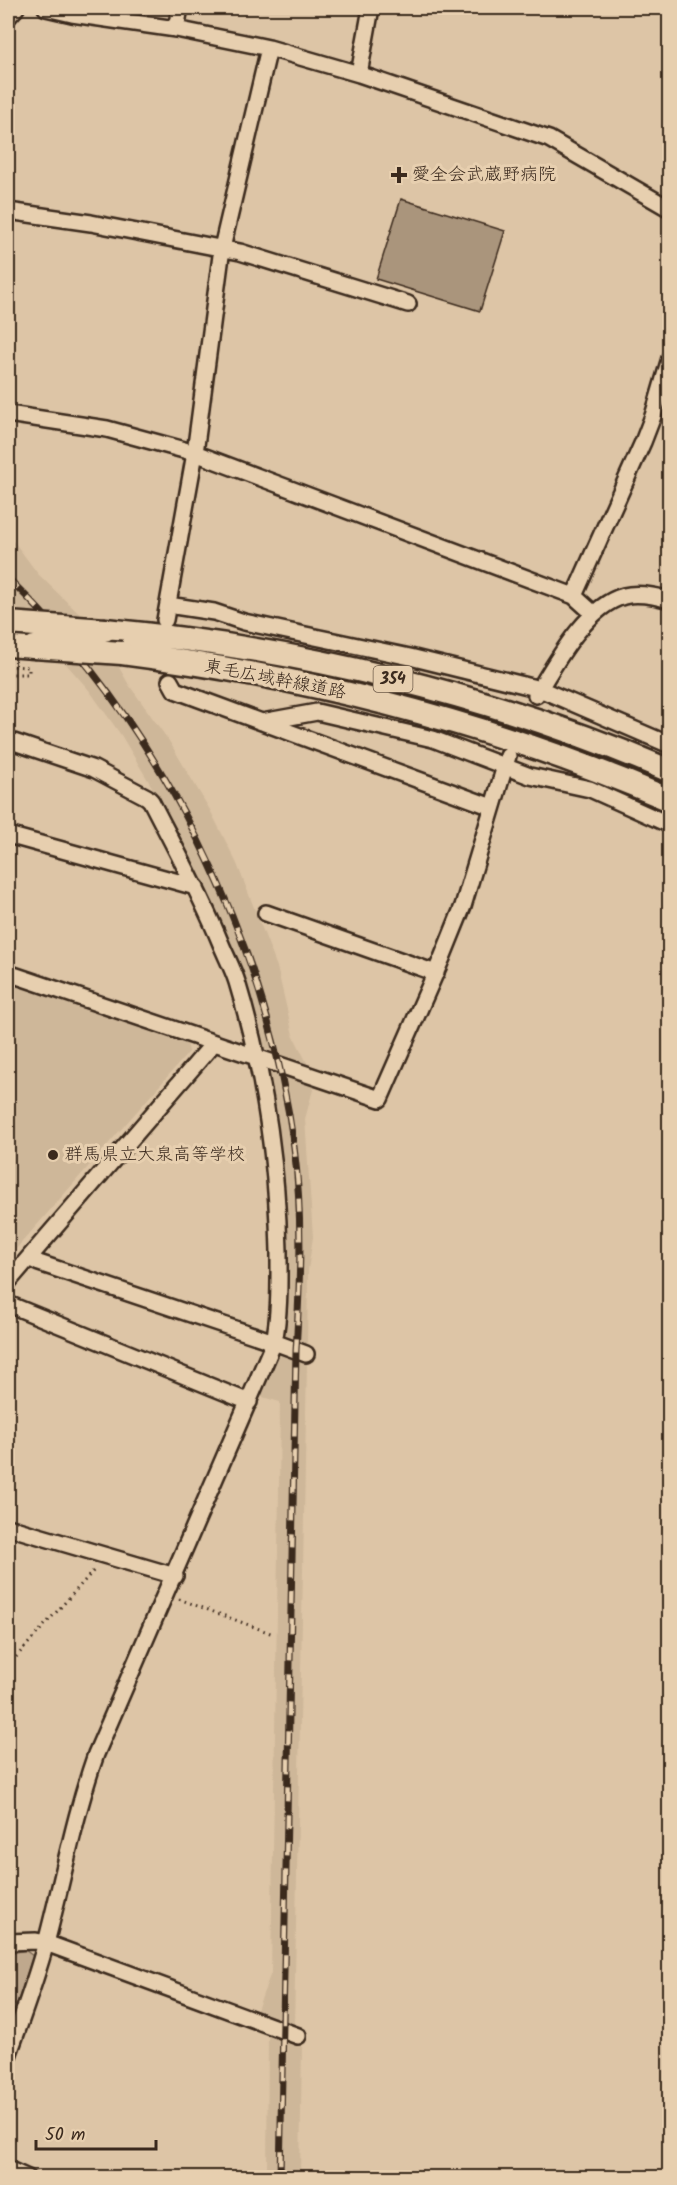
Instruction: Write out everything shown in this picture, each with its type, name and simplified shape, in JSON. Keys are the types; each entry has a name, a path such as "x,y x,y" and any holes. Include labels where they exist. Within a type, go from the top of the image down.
{"highway":[{"name":"東毛広域幹線道路","path":"8,623 178,638 279,654 412,684 535,719 669,771"},
{"name":"東毛広域幹線道路","path":"8,645 164,658 320,687 436,717 544,749 669,800"}],"street":[{"path":"8,16 16,8"},
{"path":"46,8 176,29 269,48 359,74 549,139 669,209"},
{"path":"176,29 180,8"},
{"path":"359,74 371,8"},
{"path":"269,48 222,248 195,453 166,613 214,612 244,622 410,657 538,692 669,745"},
{"path":"8,212 91,222 240,252 408,304"},
{"path":"574,596 646,434 656,408 669,358"},
{"path":"8,414 107,429 195,453 574,596 594,614"},
{"path":"538,692 573,638 608,602 625,595 646,594 669,600"},
{"path":"170,681 175,690 492,807"},
{"path":"262,722 317,712 433,739 506,761 530,776 590,789 669,825"},
{"path":"8,740 94,769 147,797 196,887 236,981 256,1058 266,1109 277,1198 279,1280 274,1342 86,1781 46,1942 8,2056"},
{"path":"8,974 380,1099 463,906 506,761"},
{"path":"8,835 196,887"},
{"path":"266,913 436,973"},
{"path":"8,1282 213,1044"},
{"path":"29,1258 306,1354"},
{"path":"8,1304 249,1402"},
{"path":"8,1527 175,1576"},
{"path":"8,1942 46,1942 298,2036"},
{"path":"8,2169 28,2178"}],"path":[{"path":"8,666 29,667 29,674 8,674"},
{"path":"8,1666 107,1556"},
{"path":"167,1594 273,1634"}],"shaded area":[{"path":"8,537 38,574 100,634 129,685 169,741 210,810 237,864 277,967 293,1035 307,1067 259,1046 239,971 207,893 158,797 121,735 89,690 8,598"},
{"name":"群馬県立大泉高等学校","path":"8,982 187,1043 189,1052 8,1258"},
{"path":"265,1071 273,1071 314,1086 305,1119 313,1237 308,1270 307,1349 284,1341 285,1331 281,1329"},
{"path":"279,1351 301,1356 307,1363 294,2028 255,2015 271,1973 280,1402 259,1396"},
{"path":"25,1950 33,1956 16,2007 8,1994 8,1954"},
{"path":"268,2032 291,2037 302,2043 300,2177 267,2178"}],"building":[{"path":"401,199 505,231 480,311 376,279"}],"railway":[{"path":"8,578 63,636 113,700 158,767 198,839 231,913 259,990 280,1068 294,1147 299,1198 300,1249 296,1351 280,2178"}],"place":[{"name":"愛全会武蔵野病院","path":"399,175"},
{"name":"群馬県立大泉高等学校","path":"53,1155"}]}
